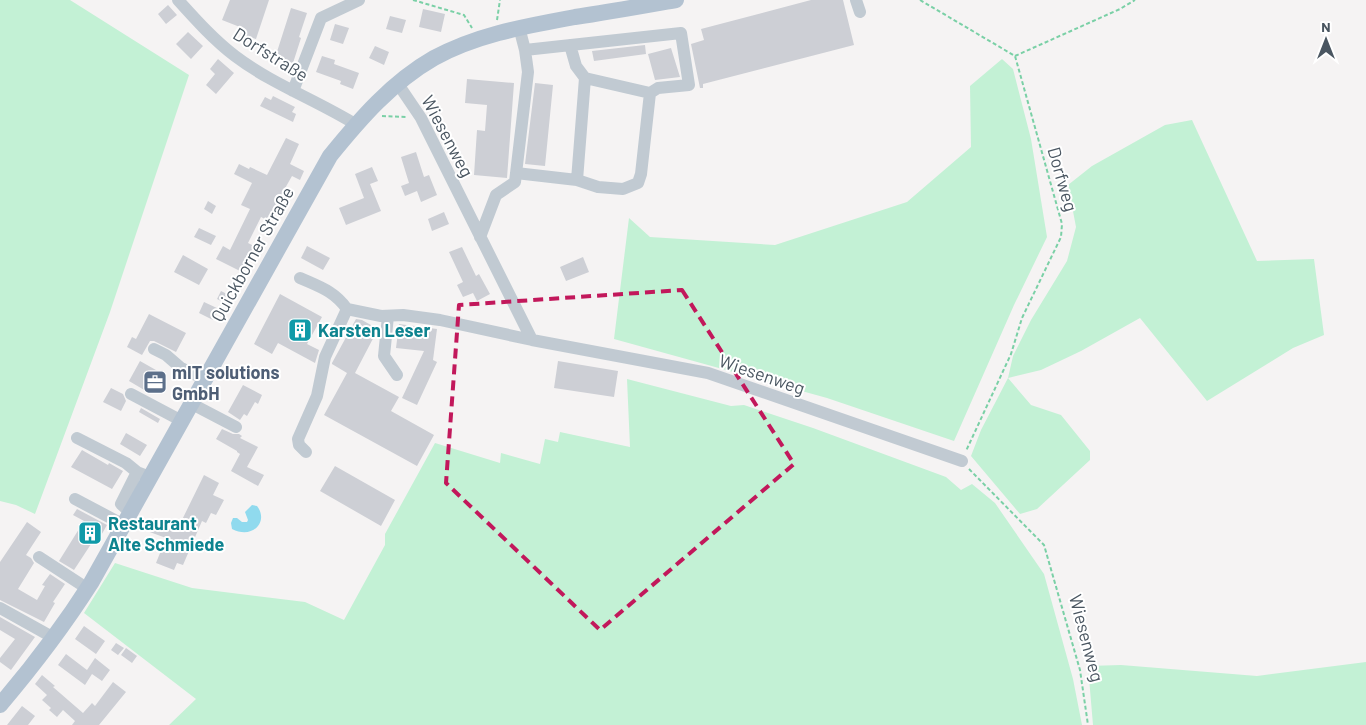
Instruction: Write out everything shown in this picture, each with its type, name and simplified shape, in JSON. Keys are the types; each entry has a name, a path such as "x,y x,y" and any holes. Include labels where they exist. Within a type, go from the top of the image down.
{"main road":[{"name":"Quickborner Straße","path":"3,696 54,638 88,589 128,519 144,475 192,404 330,156 358,121 398,84 434,58 479,39 519,27 676,0"}],"street":[{"name":"Dorfstraße","path":"178,0 202,27 235,56 293,91 358,121"},
{"path":"293,91 320,18 359,0"},
{"path":"480,237 496,195 515,182 528,72 519,27"},
{"path":"525,50 570,45 681,33 689,85 658,88 650,93 585,78 576,66 570,45"},
{"path":"577,180 585,78"},
{"name":"Wiesenweg","path":"398,84 421,118 532,340 708,373 962,461"},
{"path":"516,173 577,180 598,187 623,189 638,183 641,174 650,93"},
{"path":"300,278 338,297 347,310 381,316 403,315 440,320 532,340"},
{"path":"306,452 299,445 298,439 317,396 325,357 347,310"},
{"path":"388,316 384,356 397,375"},
{"path":"154,349 166,355 182,368 205,380"},
{"path":"131,394 182,420"},
{"path":"192,404 236,427"},
{"path":"77,438 126,463 144,475"},
{"path":"75,499 128,519"},
{"path":"39,557 88,589"},
{"path":"0,608 54,638"}],"path":[{"path":"414,0 464,15 479,39"},
{"path":"499,32 497,16 500,0"},
{"path":"920,0 1016,56 1120,9 1135,0"},
{"name":"Dorfweg","path":"962,461 1011,354 1022,318 1061,237 1062,224 1016,56"},
{"path":"358,121 395,115 421,118"},
{"name":"Wiesenweg","path":"962,461 1044,545 1080,670 1088,725"}],"highlighted area":[{"path":"682,290 794,464 600,630 446,483 459,305"}],"green space":[{"path":"0,0 70,0 189,75 110,312 35,514 16,505 0,501"},
{"path":"1002,59 1013,69 1031,139 1047,237 1014,305 954,441 827,398 614,339 629,218 650,237 775,245 907,202 971,147 970,86"},
{"path":"1192,120 1257,261 1314,259 1324,335 1293,348 1207,401 1140,318 1081,351 1041,370 1008,378 1013,356 1031,320 1067,261 1076,227 1068,185 1092,166 1165,125"},
{"path":"1008,378 1031,405 1061,415 1090,451 1090,460 1037,509 1020,514 971,456 981,430"},
{"path":"627,379 731,406 744,405 813,428 946,477 961,490 972,484 995,503 1044,574 1073,679 1082,725 169,725 196,699 84,613 115,563 192,588 305,602 344,620 385,545 385,534 435,443 500,463 501,453 540,464 545,439 558,442 560,432 630,447"},
{"path":"1366,662 1366,725 1093,725 1088,666 1121,665 1257,676"}],"water":[{"path":"252,505 257,506 260,512 260,523 257,527 252,531 246,532 232,529 231,523 233,518 247,522 245,512"}],"building":[{"path":"230,0 269,0 256,39 243,35 245,29 222,20"},
{"path":"811,0 843,0 854,45 703,84 703,88 700,88 691,44 704,40 701,29"},
{"path":"168,5 177,15 166,24 158,14"},
{"path":"291,8 307,13 293,63 275,58"},
{"path":"423,9 445,14 441,32 419,27"},
{"path":"390,16 406,20 402,33 386,29"},
{"path":"335,24 349,28 343,44 330,40"},
{"path":"188,32 203,46 191,59 176,44"},
{"path":"645,45 646,54 594,61 592,51"},
{"path":"375,46 389,52 384,65 369,58"},
{"path":"671,48 680,77 655,80 648,54"},
{"path":"322,56 335,60 334,64 359,73 353,89 340,84 341,81 316,72"},
{"path":"218,59 234,73 216,94 206,85 215,74 210,69"},
{"path":"467,79 514,83 507,178 474,175 477,130 485,131 487,105 465,103"},
{"path":"535,83 553,85 545,166 525,164"},
{"path":"273,96 295,107 292,112 296,114 293,122 260,106 265,97 271,100"},
{"path":"286,138 299,144 290,164 304,171 300,180 292,176 267,220 261,217 248,243 260,249 256,257 251,255 242,272 216,259 223,246 230,250 250,209 241,205 252,183 234,174 239,164 267,175"},
{"path":"416,152 424,177 429,175 437,195 421,202 417,191 405,196 401,186 409,183 401,157"},
{"path":"372,167 378,181 370,184 381,211 346,225 339,208 364,198 355,174"},
{"path":"208,201 216,206 212,214 204,209"},
{"path":"444,212 449,224 432,231 428,219"},
{"path":"199,228 216,236 211,245 194,237"},
{"path":"307,246 330,258 323,270 301,258"},
{"path":"462,247 476,276 479,274 490,294 477,301 473,293 463,297 457,285 463,282 449,252"},
{"path":"183,255 208,269 199,285 174,272"},
{"path":"583,257 589,272 566,281 560,267"},
{"path":"221,291 233,297 229,305 217,299"},
{"name":"Karsten Leser","path":"280,294 322,317 307,344 319,350 315,363 278,343 272,354 254,344"},
{"path":"204,302 219,309 213,320 199,313"},
{"path":"149,314 186,333 176,352 154,341 150,341 142,355 127,347 132,337 136,339"},
{"path":"356,319 362,320 378,329 355,373 399,397 391,411 434,435 417,466 324,415 347,373 332,363"},
{"path":"399,324 437,329 433,360 437,362 417,405 402,398 424,351 396,348"},
{"path":"140,361 163,374 151,394 129,381"},
{"path":"558,361 618,371 614,397 554,388"},
{"path":"243,385 262,395 258,404 255,402 247,416 244,414 240,420 228,412"},
{"path":"111,388 123,394 126,401 121,411 103,402"},
{"path":"141,408 160,419 158,423 139,412"},
{"path":"222,429 233,434 239,434 242,436 240,438 258,447 247,467 264,475 258,486 231,471 240,454 216,439"},
{"path":"126,433 147,445 140,456 120,444"},
{"path":"82,450 123,471 112,489 71,467"},
{"path":"335,466 395,500 381,526 320,491"},
{"path":"204,475 219,483 213,495 224,500 216,515 211,513 206,523 202,521 183,565 177,563 174,570 156,563 166,538 147,531 151,520 174,529 176,525 179,526"},
{"path":"77,509 107,525 99,539 95,538 74,570 59,561 84,521 73,515"},
{"path":"27,522 41,532 26,555 34,563 18,589 37,600 45,586 42,585 50,574 65,584 53,602 55,603 44,622 0,600 0,562"},
{"path":"0,617 35,637 11,670 0,662 0,658 15,639 0,630"},
{"path":"84,626 105,641 96,654 75,639"},
{"path":"116,643 124,648 118,655 111,650"},
{"path":"126,648 137,656 132,663 121,655"},
{"path":"66,654 87,670 95,658 110,670 102,681 92,674 85,685 58,665"},
{"path":"42,675 83,713 92,703 95,706 113,682 126,692 99,725 72,725 75,721 63,710 57,717 42,700 47,695 35,684"},
{"path":"22,706 35,716 28,725 7,725"}],"place":[{"name":"Karsten Leser","path":"300,330"},
{"name":"mIT solutions GmbH","path":"155,382"},
{"name":"Restaurant Alte Schmiede","path":"90,533"}]}
